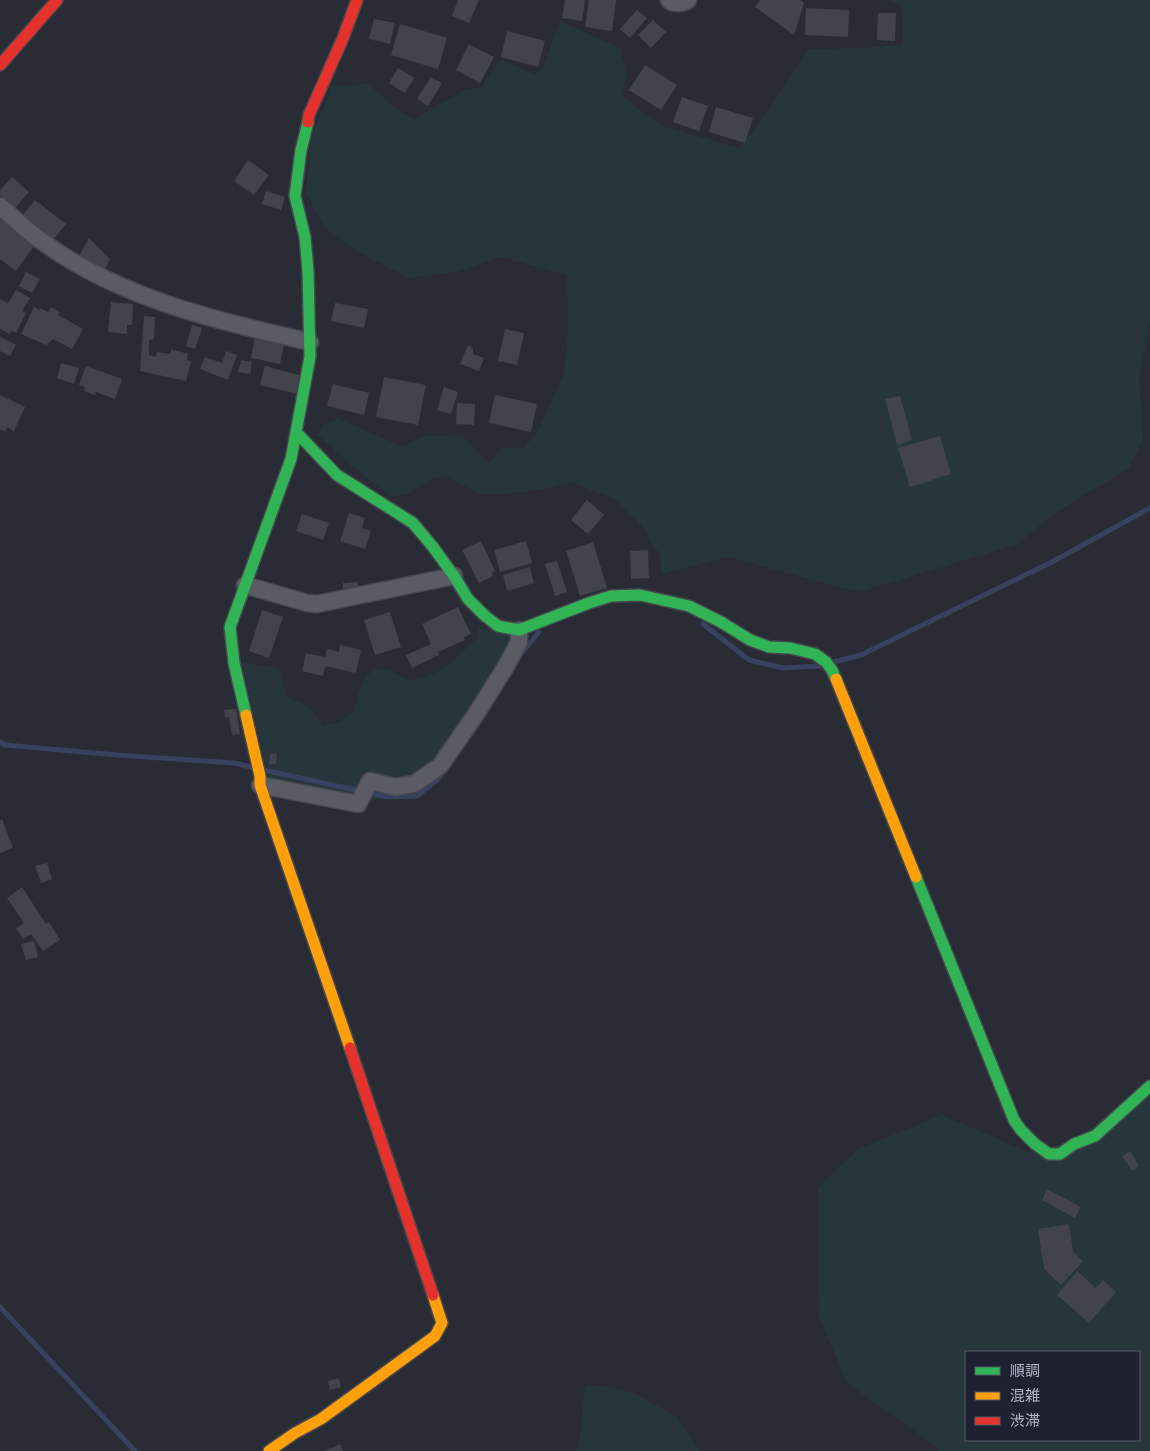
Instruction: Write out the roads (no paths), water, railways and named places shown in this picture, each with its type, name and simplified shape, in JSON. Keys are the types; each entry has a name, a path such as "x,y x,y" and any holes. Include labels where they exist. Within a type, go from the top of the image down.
{"main road":[{"path":"0,65 57,0"},
{"path":"269,1451 320,1419 435,1336 442,1323 378,1128 260,785 260,776 234,663 230,627 291,459 297,433 310,357 305,238 295,196 301,150 309,115 344,38 357,0"},
{"path":"297,433 337,475 413,523 454,576 468,599 498,626 519,630 611,596 640,595 689,606 721,622 750,640 769,647 790,648 815,654 826,662 832,670 1014,1120 1021,1130 1048,1154 1060,1154 1074,1144 1095,1136 1150,1086"}],"street":[{"path":"669,0 671,2 683,3 688,0"},
{"path":"0,206 46,245 83,268 124,289 230,324 310,342"},
{"path":"245,586 317,604 454,576"},
{"path":"260,785 358,804 370,781 395,787 414,784 440,766 476,714 519,642 519,630"}],"waterway":[{"path":"834,662 861,655 1052,562 1150,508"},
{"path":"703,624 749,660 783,668 819,666"},
{"path":"521,654 539,632"},
{"path":"0,742 5,745 234,763 251,767"},
{"path":"264,770 387,797 417,796 438,779 443,772"},
{"path":"0,1307 135,1451"}]}
